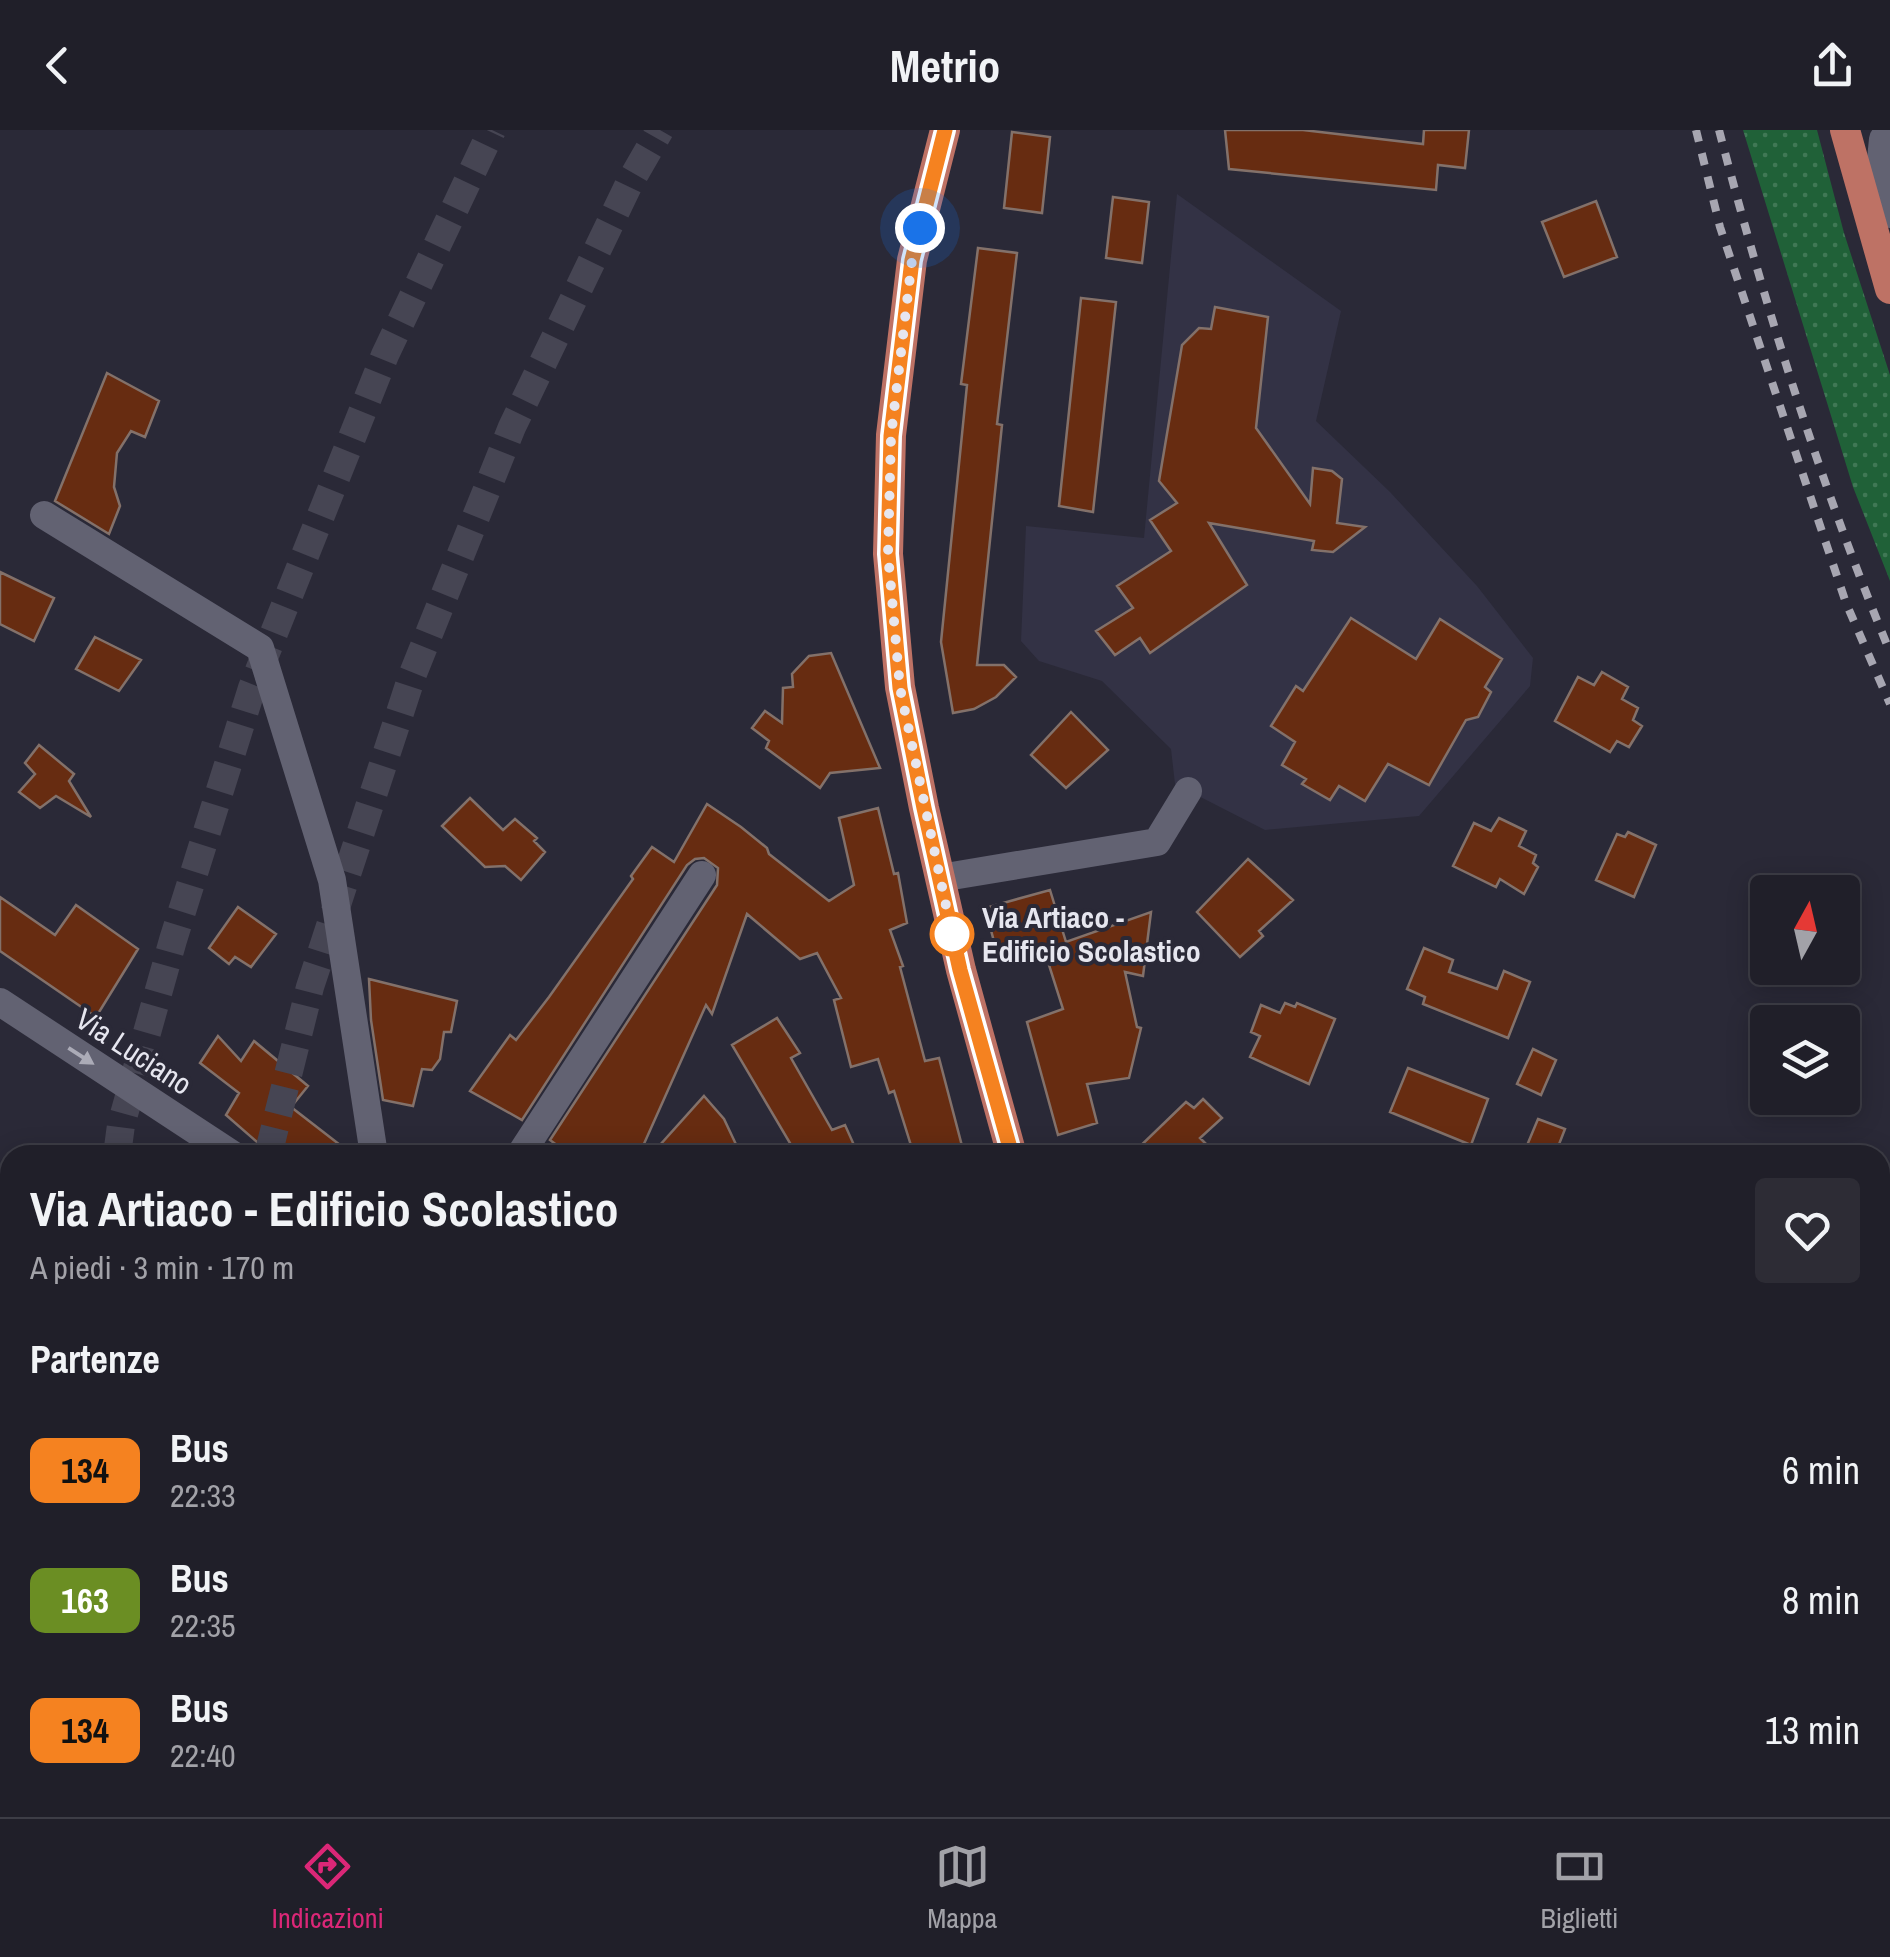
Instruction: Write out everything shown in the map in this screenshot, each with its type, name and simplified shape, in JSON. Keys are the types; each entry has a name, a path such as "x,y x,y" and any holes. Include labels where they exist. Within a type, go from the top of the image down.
{"main road":[{"path":"945,130 912,260 891,436 888,554 900,688 960,970 1009,1145"},
{"path":"1844,130 1890,289"}],"street":[{"path":"1890,134 1883,139 1880,170 1890,214"},
{"path":"44,515 260,648 332,880 372,1145"},
{"path":"940,878 1157,842 1188,791"},
{"path":"527,1145 702,876"},
{"name":"Via Luciano","path":"0,1002 217,1145"}],"shaded area":[{"path":"1177,194 1341,311 1316,421 1390,492 1477,586 1533,658 1530,686 1419,816 1265,830 1175,784 1171,749 1102,681 1039,661 1021,641 1026,526 1144,538"}],"green space":[{"path":"1743,130 1817,130 1844,233 1890,375 1890,581 1853,487"}],"building":[{"path":"1225,130 1303,130 1423,144 1424,130 1469,130 1465,168 1438,165 1436,190 1229,169"},
{"path":"1012,132 1050,137 1042,213 1004,208"},
{"path":"1113,197 1149,202 1142,263 1106,258"},
{"path":"1596,201 1617,257 1564,277 1542,222"},
{"path":"978,248 1017,253 997,424 1002,425 977,665 1004,665 1016,677 996,697 974,709 953,713 941,642 967,385 961,384"},
{"path":"1081,298 1116,302 1093,512 1059,506"},
{"path":"1215,307 1268,317 1256,428 1310,504 1313,468 1332,471 1342,479 1337,523 1365,527 1333,552 1312,550 1314,541 1209,523 1247,585 1150,653 1140,638 1115,655 1096,631 1133,608 1117,586 1171,551 1150,520 1177,503 1159,481 1182,345 1199,328 1211,329"},
{"path":"107,373 159,401 145,437 131,431 117,453 114,487 120,506 109,534 55,501"},
{"path":"0,572 54,598 34,641 0,624"},
{"path":"1351,618 1416,659 1440,619 1502,659 1485,687 1491,692 1478,717 1466,720 1429,785 1388,764 1365,801 1339,786 1330,800 1302,784 1306,779 1282,765 1295,742 1271,726 1296,686 1303,691"},
{"path":"95,637 141,660 119,691 76,669"},
{"path":"831,653 880,768 830,773 820,788 766,748 769,741 752,728 765,711 782,723 783,688 793,687 792,674 809,656"},
{"path":"1602,672 1628,687 1622,699 1638,708 1633,720 1642,726 1629,747 1617,741 1610,752 1555,721 1578,677 1594,685"},
{"path":"1071,712 1108,750 1066,788 1031,755"},
{"path":"39,745 74,774 69,781 91,817 56,796 40,808 19,792 35,774 25,763"},
{"path":"470,798 503,830 515,819 537,838 534,841 545,852 521,880 505,866 485,867 442,826"},
{"path":"707,804 741,827 829,901 854,885 839,818 878,808 894,874 898,873 907,923 890,930 903,966 900,967 925,1061 939,1058 962,1145 911,1145 894,1091 889,1093 878,1059 851,1067 834,1000 841,998 817,953 800,959 747,914 712,1014 706,1005 643,1145 557,1145 550,1140 717,885 718,868 704,858 687,865 522,1120 470,1091 510,1035 516,1040 549,997 652,847 674,862"},
{"path":"1499,818 1526,831 1519,846 1536,855 1533,863 1538,867 1524,894 1500,879 1496,887 1453,866 1474,823 1491,831"},
{"path":"1628,832 1656,845 1634,897 1596,880 1617,834 1625,837"},
{"path":"1248,859 1293,900 1259,931 1263,936 1240,957 1197,912"},
{"path":"1050,890 1066,942 1151,912 1143,976 1125,972 1137,1027 1141,1028 1129,1078 1087,1084 1097,1123 1058,1135 1027,1022 1063,1009 1043,946 999,960 985,908"},
{"path":"0,897 55,935 76,905 138,949 96,1017 0,951"},
{"path":"238,907 276,934 251,967 235,957 229,964 209,948"},
{"path":"1424,948 1453,960 1449,972 1497,989 1504,971 1530,982 1508,1038 1423,1004 1425,997 1407,989"},
{"path":"369,979 457,1001 451,1032 444,1032 440,1059 432,1070 422,1069 413,1106 383,1100"},
{"path":"1285,1003 1295,1007 1297,1003 1335,1019 1309,1084 1250,1057 1260,1036 1251,1032 1261,1005 1280,1013"},
{"path":"777,1018 800,1053 791,1058 832,1130 845,1125 854,1145 791,1145 732,1045"},
{"path":"218,1036 241,1061 254,1041 308,1086 291,1107 340,1145 260,1145 226,1115 239,1093 200,1063"},
{"path":"1533,1049 1556,1060 1541,1095 1517,1084"},
{"path":"1408,1068 1488,1099 1471,1145 1390,1112"},
{"path":"704,1096 724,1119 736,1145 660,1145"},
{"path":"1203,1099 1222,1118 1200,1138 1207,1145 1141,1145 1186,1102 1194,1108"},
{"path":"1538,1119 1565,1129 1559,1145 1528,1143"}],"tunnel":[{"path":"118,1145 173,940 252,688 385,355 492,130"},
{"path":"270,1145 310,987 412,676 512,427 629,184 660,130"}],"railway":[{"path":"1696,130 1720,227 1846,603 1890,704"},
{"path":"1719,130 1796,394 1890,652"}],"bus line":[{"name":"134","path":"945,130 912,260 891,436 888,554 900,688 924,808 960,970 1009,1145"}],"place":[{"name":"Via Artiaco - Edificio Scolastico","path":"952,934"}],"route":[{"path":"920,228 912,260 891,436 888,554 900,688 952,934"}]}
